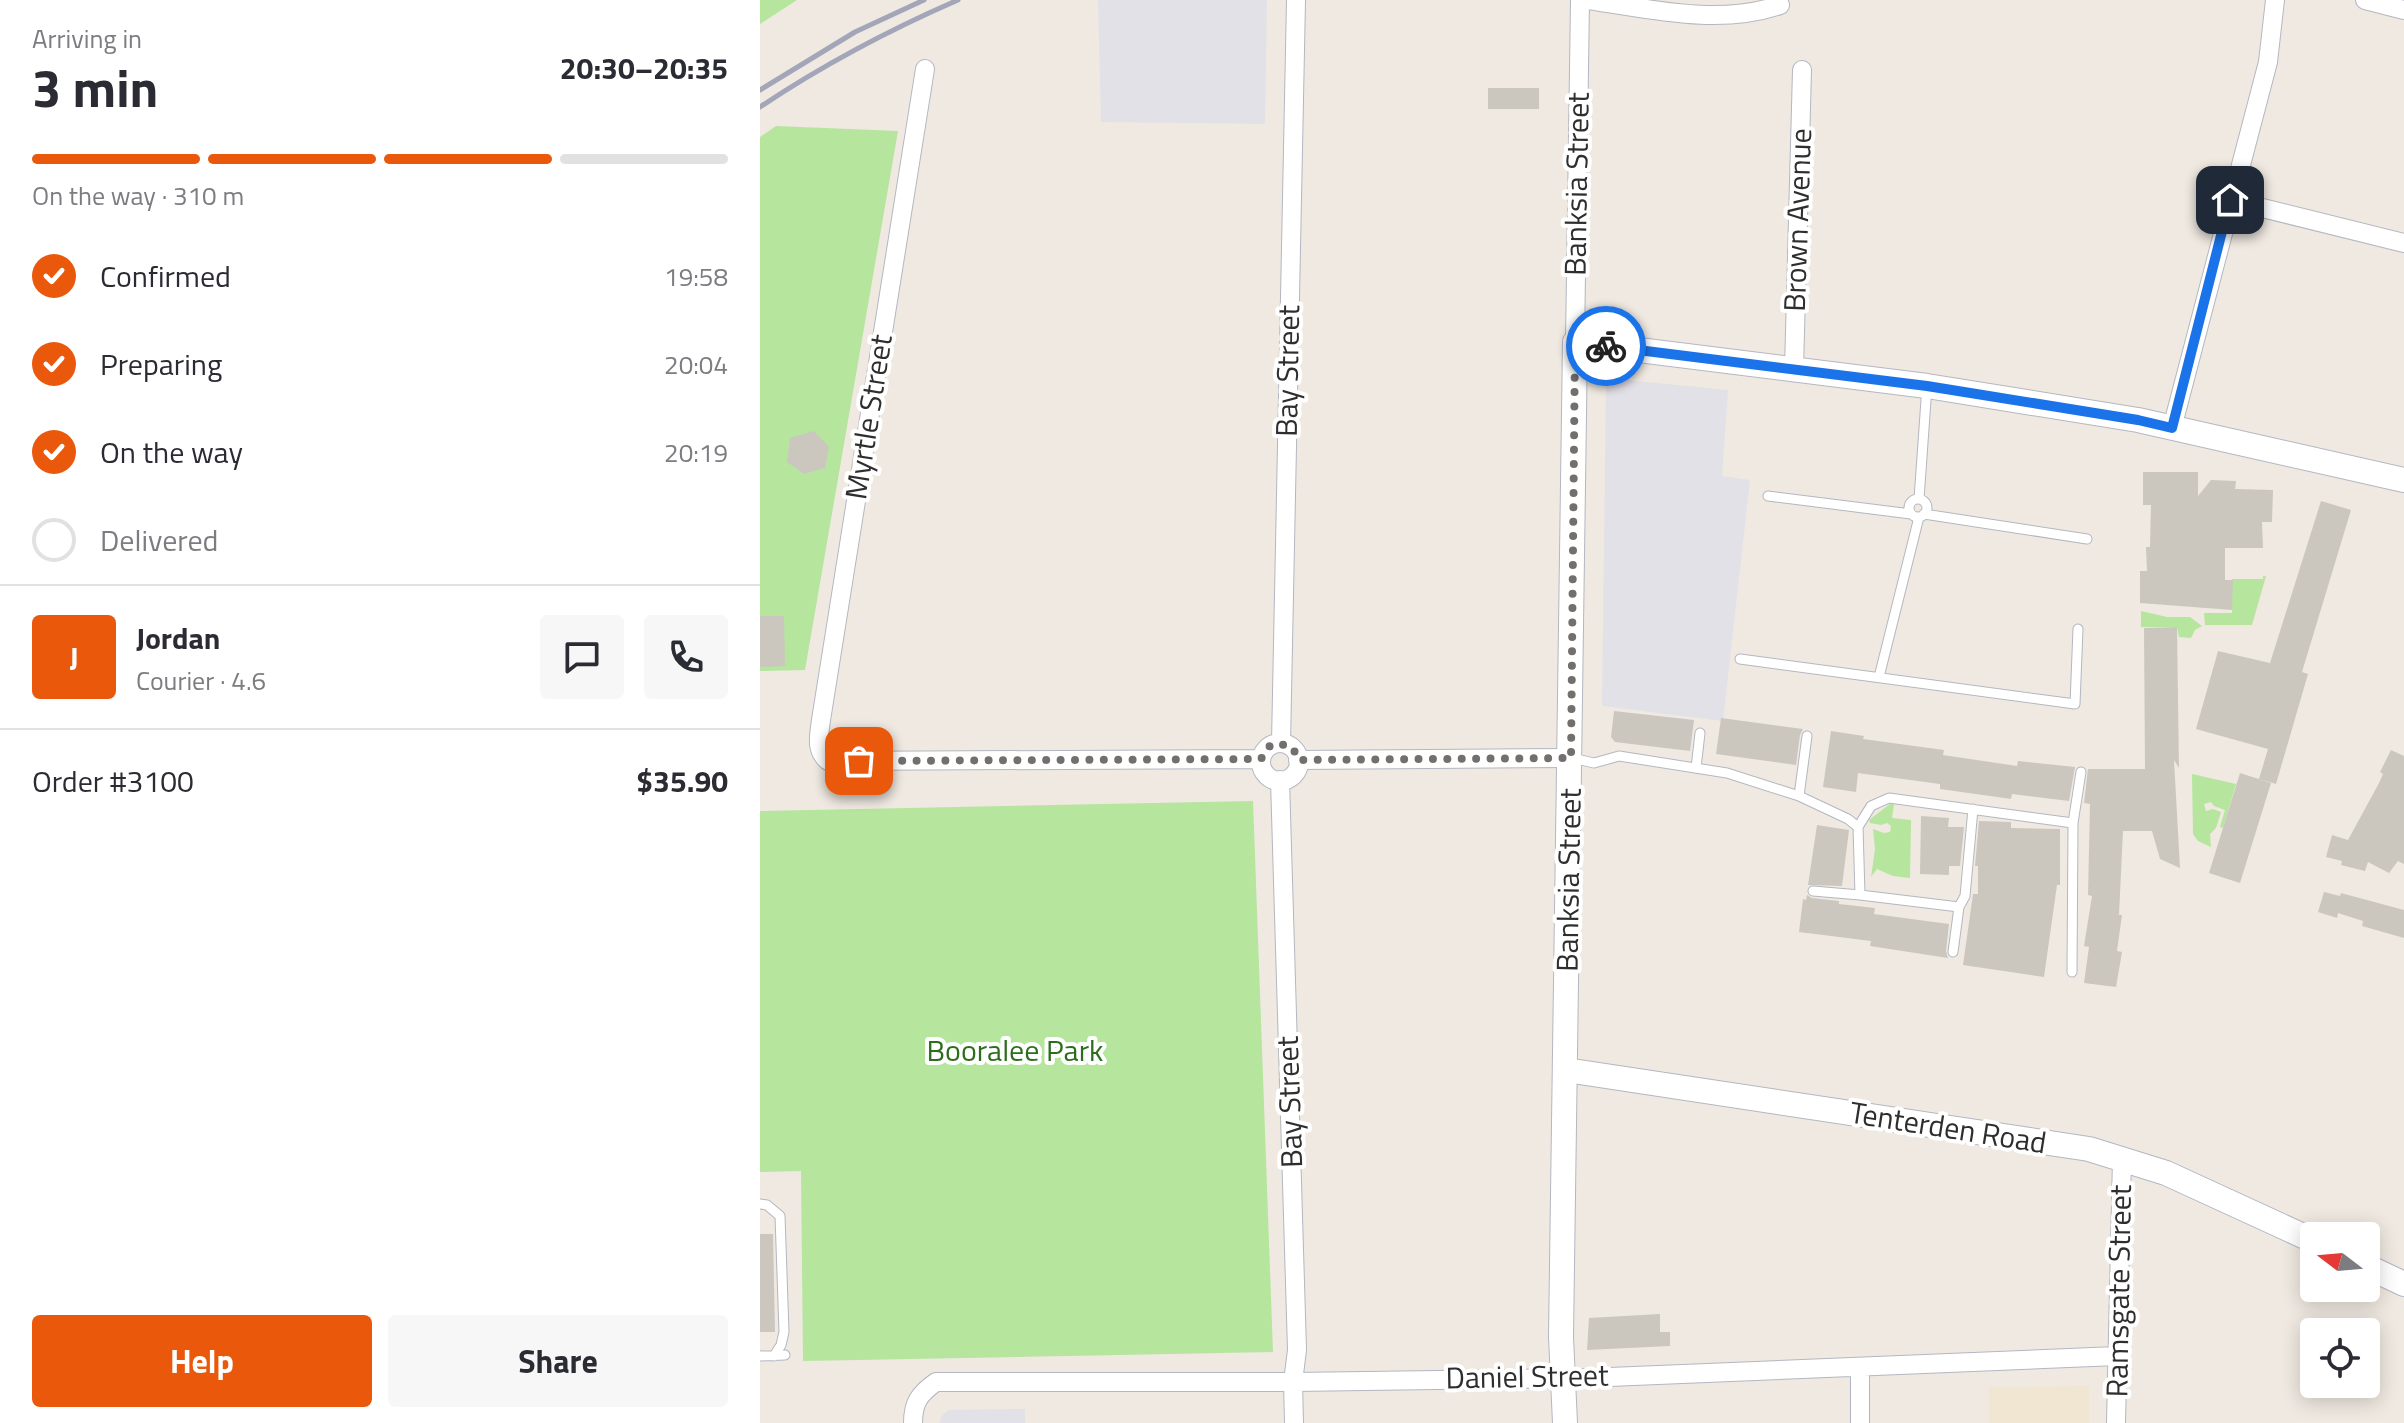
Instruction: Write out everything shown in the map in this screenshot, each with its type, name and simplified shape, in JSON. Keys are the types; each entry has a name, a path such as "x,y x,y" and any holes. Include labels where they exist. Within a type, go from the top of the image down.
{"street":[{"name":"Bay Street","path":"1281,743 1296,0"},
{"name":"Banksia Street","path":"1565,1423 1562,1377 1580,0"},
{"path":"1588,0 1690,14 1753,14 1780,5"},
{"path":"2172,428 2268,62 2275,0"},
{"path":"2365,0 2404,10"},
{"name":"Myrtle Street","path":"925,69 819,748 828,761 1261,759"},
{"name":"Brown Avenue","path":"1794,369 1802,70"},
{"path":"2230,200 2404,243"},
{"path":"1575,342 1927,386 2138,420 2404,480"},
{"path":"1281,743 1293,748 1298,760 1293,774 1280,780 1264,772 1261,759 1268,747 1281,743"},
{"path":"1298,760 1571,758"},
{"name":"Bay Street","path":"1280,780 1297,1350 1293,1382 1294,1423"},
{"name":"Tenterden Road","path":"1566,1070 2089,1149 2166,1173 2300,1235"},
{"name":"Ramsgate Street","path":"2116,1423 2122,1158"},
{"path":"2380,1273 2404,1284"},
{"name":"Daniel Street","path":"913,1423 913,1408 921,1393 936,1382 1293,1382 1562,1377 2117,1356"},
{"path":"1860,1367 1860,1423"}],"lane":[{"path":"1879,677 1918,515 1927,508 1919,499 1927,386"},
{"path":"1768,496 2087,539"},
{"path":"1740,659 2075,704 2078,629"},
{"path":"1696,768 1700,733"},
{"path":"1799,796 1807,736"},
{"path":"1571,758 1594,763 1619,756 1727,773 1799,796 1848,819 1858,827"},
{"path":"2072,972 2073,823 2081,772"},
{"path":"1860,895 1858,827 1871,806 1889,798 2073,823"},
{"path":"1953,952 1959,907 1965,896 1973,809"},
{"path":"1813,891 1959,907"},
{"path":"760,1204 780,1216 784,1332 780,1356 760,1356"}],"shaded area":[{"path":"1098,0 1267,0 1265,124 1101,122"},
{"path":"1606,378 1728,390 1722,476 1750,480 1723,721 1602,706"},
{"path":"2089,1386 2089,1423 1989,1423 1989,1387"},
{"path":"1025,1409 1025,1423 940,1423 948,1410"}],"green space":[{"path":"760,0 797,0 760,24"},
{"path":"776,126 898,131 805,670 760,671 760,137"},
{"path":"2266,576 2252,625 2205,625 2204,613 2232,613 2232,579 2263,579"},
{"path":"2141,611 2167,617 2190,617 2202,626 2195,630 2191,638 2179,637 2177,627 2141,627"},
{"path":"2192,774 2236,784 2223,828 2220,827 2225,810 2211,802 2204,804 2206,811 2213,809 2221,812 2216,828 2210,834 2211,847 2198,841 2193,834"},
{"name":"Booralee Park","path":"1253,801 1273,1352 803,1361 801,1171 760,1172 760,811"},
{"path":"1894,804 1892,818 1911,820 1910,878 1893,876 1877,869 1871,877 1875,849 1873,829 1890,832 1891,826 1887,823 1870,823 1869,820"}],"building":[{"path":"1488,88 1539,88 1539,109 1488,109"},
{"path":"814,431 829,447 825,468 804,474 787,462 790,438"},
{"path":"2143,472 2198,472 2198,496 2211,480 2236,481 2235,489 2273,490 2272,522 2262,522 2263,548 2225,548 2225,580 2233,580 2232,610 2140,603 2140,571 2147,571 2146,547 2150,547 2151,505 2143,505"},
{"path":"2321,501 2351,510 2302,672 2308,674 2276,784 2259,779 2268,749 2196,729 2218,651 2270,663"},
{"path":"760,616 784,616 785,666 760,667"},
{"path":"2177,627 2179,768 2174,760 2180,868 2160,859 2152,831 2123,831 2119,915 2122,915 2117,951 2122,952 2116,987 2084,983 2089,947 2084,946 2092,896 2088,895 2090,804 2084,803 2088,769 2145,769 2144,628"},
{"path":"1614,711 1694,720 1690,751 1615,742 1611,737"},
{"path":"1721,718 1803,729 1796,765 1716,754"},
{"path":"1831,731 1864,736 1863,739 1944,750 1943,755 2017,766 2018,761 2075,767 2069,801 2012,794 2011,799 1940,789 1940,784 1858,773 1856,792 1823,787"},
{"path":"2391,750 2404,756 2404,864 2398,861 2389,873 2368,862 2365,871 2341,865 2342,861 2326,857 2332,835 2348,840 2379,783 2383,774 2380,772"},
{"path":"2240,773 2271,783 2240,883 2209,873"},
{"path":"1921,816 1949,818 1948,827 1964,827 1960,866 1949,866 1949,875 1920,874"},
{"path":"1979,821 2011,822 2011,828 2060,829 2060,885 2057,885 2044,977 1963,965 1973,894 1978,894 1978,866 1975,866"},
{"path":"1817,825 1849,830 1842,886 1808,885"},
{"path":"2324,892 2340,896 2341,893 2404,910 2404,938 2362,926 2363,921 2338,913 2337,918 2318,912"},
{"path":"1807,895 1839,901 1839,904 1875,908 1874,914 1949,924 1948,958 1870,946 1871,941 1799,932 1803,899 1806,900"},
{"path":"760,1234 773,1234 775,1332 760,1332"},
{"path":"1660,1314 1660,1332 1670,1332 1670,1346 1587,1350 1589,1318"}],"railway":[{"path":"760,90 855,32 924,0"},
{"path":"760,107 857,49 958,0"}],"way so far":[{"path":"859,761 1261,759 1268,747 1278,743 1293,748 1298,760 1571,758 1575,342 1606,346"}],"route":[{"path":"1606,346 1927,386 2172,428 2230,200"}]}
